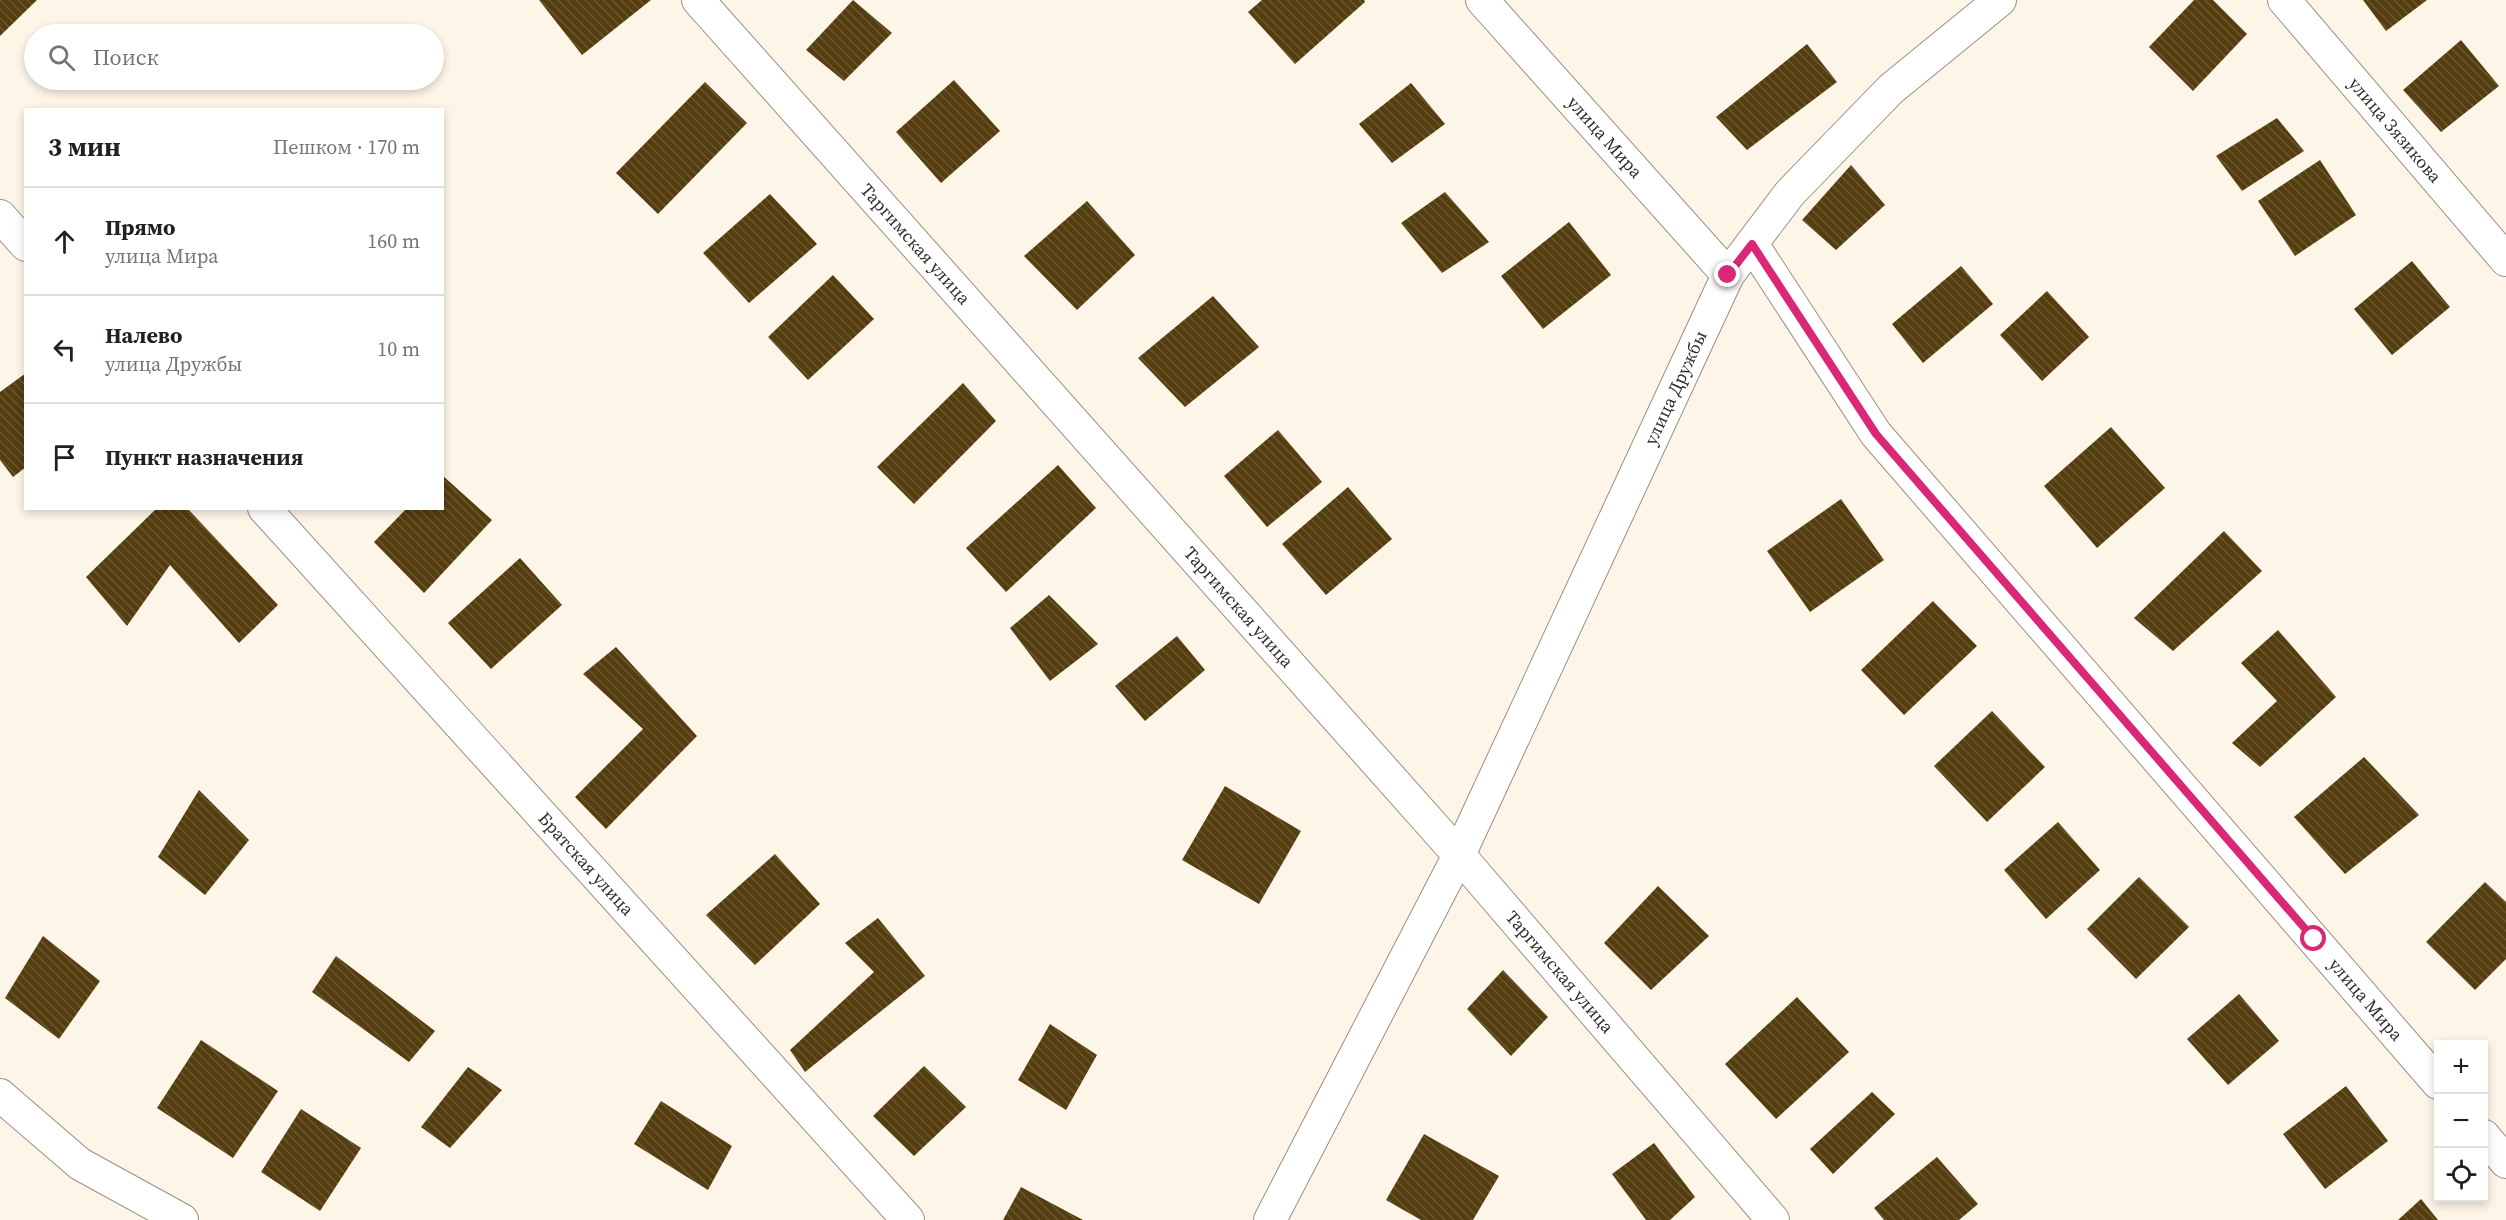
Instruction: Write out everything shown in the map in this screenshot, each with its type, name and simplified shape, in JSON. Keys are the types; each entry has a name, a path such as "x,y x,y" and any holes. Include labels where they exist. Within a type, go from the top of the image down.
{"street":[{"name":"Таргимская улица","path":"698,0 1459,855 1773,1220"},
{"name":"улица Мира","path":"1482,0 1728,275"},
{"name":"улица Дружбы","path":"1270,1220 1459,855 1728,275 1790,193 1891,89 2000,0"},
{"name":"улица Зязикова","path":"2284,0 2506,260"},
{"path":"0,216 24,243"},
{"name":"улица Мира","path":"1752,244 1876,434 2434,1077"},
{"name":"Братская улица","path":"266,510 908,1220"},
{"path":"0,1095 80,1164 182,1220"},
{"path":"2488,1141 2506,1162"}],"building":[{"path":"0,0 37,0 0,36"},
{"path":"539,0 651,0 582,55"},
{"path":"853,0 892,33 844,81 806,50"},
{"path":"1262,0 1364,0 1365,2 1295,64 1248,12"},
{"path":"2194,0 2213,0 2247,34 2193,91 2149,47"},
{"path":"2363,0 2427,0 2386,31"},
{"path":"2461,40 2499,86 2441,132 2403,90"},
{"path":"1807,44 1837,82 1747,150 1716,117"},
{"path":"954,80 1000,131 941,183 896,132"},
{"path":"705,82 747,123 658,214 616,173"},
{"path":"1411,83 1445,124 1392,163 1359,124"},
{"path":"2277,118 2304,151 2242,191 2216,156"},
{"path":"2320,160 2356,215 2295,256 2258,201"},
{"path":"1851,165 1885,205 1836,250 1802,220"},
{"path":"1445,192 1489,242 1442,273 1401,223"},
{"path":"770,194 817,244 749,303 703,253"},
{"path":"1087,201 1135,255 1077,310 1024,256"},
{"path":"1569,222 1611,275 1543,329 1501,276"},
{"path":"2412,261 2450,307 2392,355 2354,309"},
{"path":"1961,266 1993,304 1923,363 1892,324"},
{"path":"833,275 874,319 808,380 768,337"},
{"path":"2047,291 2089,337 2042,381 2000,335"},
{"path":"1213,296 1259,347 1185,407 1138,358"},
{"path":"24,374 24,469 13,477 0,460 0,392"},
{"path":"963,383 996,421 914,504 877,467"},
{"path":"2111,427 2165,488 2097,548 2044,486"},
{"path":"1278,430 1322,482 1267,527 1224,476"},
{"path":"1058,465 1096,508 1006,592 966,548"},
{"path":"444,477 492,520 424,593 374,542 405,510 444,510"},
{"path":"1348,487 1392,539 1326,595 1282,544"},
{"path":"1841,499 1884,560 1810,612 1767,551"},
{"path":"155,510 189,510 278,605 239,643 170,565 127,626 86,577"},
{"path":"2224,531 2262,571 2173,651 2134,618"},
{"path":"520,558 562,605 491,669 448,623"},
{"path":"1049,595 1098,644 1050,681 1010,628"},
{"path":"1933,601 1977,646 1904,715 1861,670"},
{"path":"2278,630 2336,697 2260,767 2232,743 2277,701 2241,663"},
{"path":"1177,636 1205,670 1145,721 1115,686"},
{"path":"616,647 697,736 606,829 575,797 643,729 583,674"},
{"path":"1992,711 2045,767 1987,822 1934,766"},
{"path":"2364,757 2419,815 2345,874 2294,817"},
{"path":"1225,786 1301,831 1259,904 1182,860"},
{"path":"199,790 249,840 205,895 158,857"},
{"path":"2058,822 2100,870 2046,919 2004,870"},
{"path":"775,854 820,904 755,965 706,915"},
{"path":"2139,877 2189,927 2136,979 2087,929"},
{"path":"2485,882 2506,902 2506,959 2475,990 2426,942"},
{"path":"1658,886 1709,936 1651,990 1604,943"},
{"path":"878,918 925,976 805,1072 790,1050 874,972 845,943"},
{"path":"43,936 100,981 59,1039 5,998"},
{"path":"336,956 435,1031 409,1062 312,992"},
{"path":"1503,970 1548,1017 1511,1056 1467,1009"},
{"path":"2239,994 2279,1041 2228,1085 2187,1039"},
{"path":"1797,997 1849,1052 1776,1119 1725,1064"},
{"path":"1050,1024 1097,1055 1066,1110 1018,1080"},
{"path":"201,1040 278,1091 233,1158 157,1108"},
{"path":"924,1066 966,1107 914,1156 873,1116"},
{"path":"468,1067 502,1090 450,1148 421,1127"},
{"path":"2346,1086 2388,1141 2325,1189 2283,1134"},
{"path":"1872,1092 1895,1114 1833,1174 1810,1149"},
{"path":"661,1101 732,1146 708,1190 634,1144"},
{"path":"301,1109 361,1148 320,1211 261,1172"},
{"path":"1424,1134 1499,1176 1473,1220 1421,1220 1386,1200"},
{"path":"1654,1143 1695,1197 1670,1220 1646,1220 1612,1174"},
{"path":"1937,1157 1978,1204 1959,1220 1884,1220 1874,1208"},
{"path":"1021,1187 1083,1220 1003,1220"},
{"path":"2421,1199 2438,1220 2398,1220"}],"route":[{"path":"1728,275 1752,244 1876,434 2314,939"}]}
